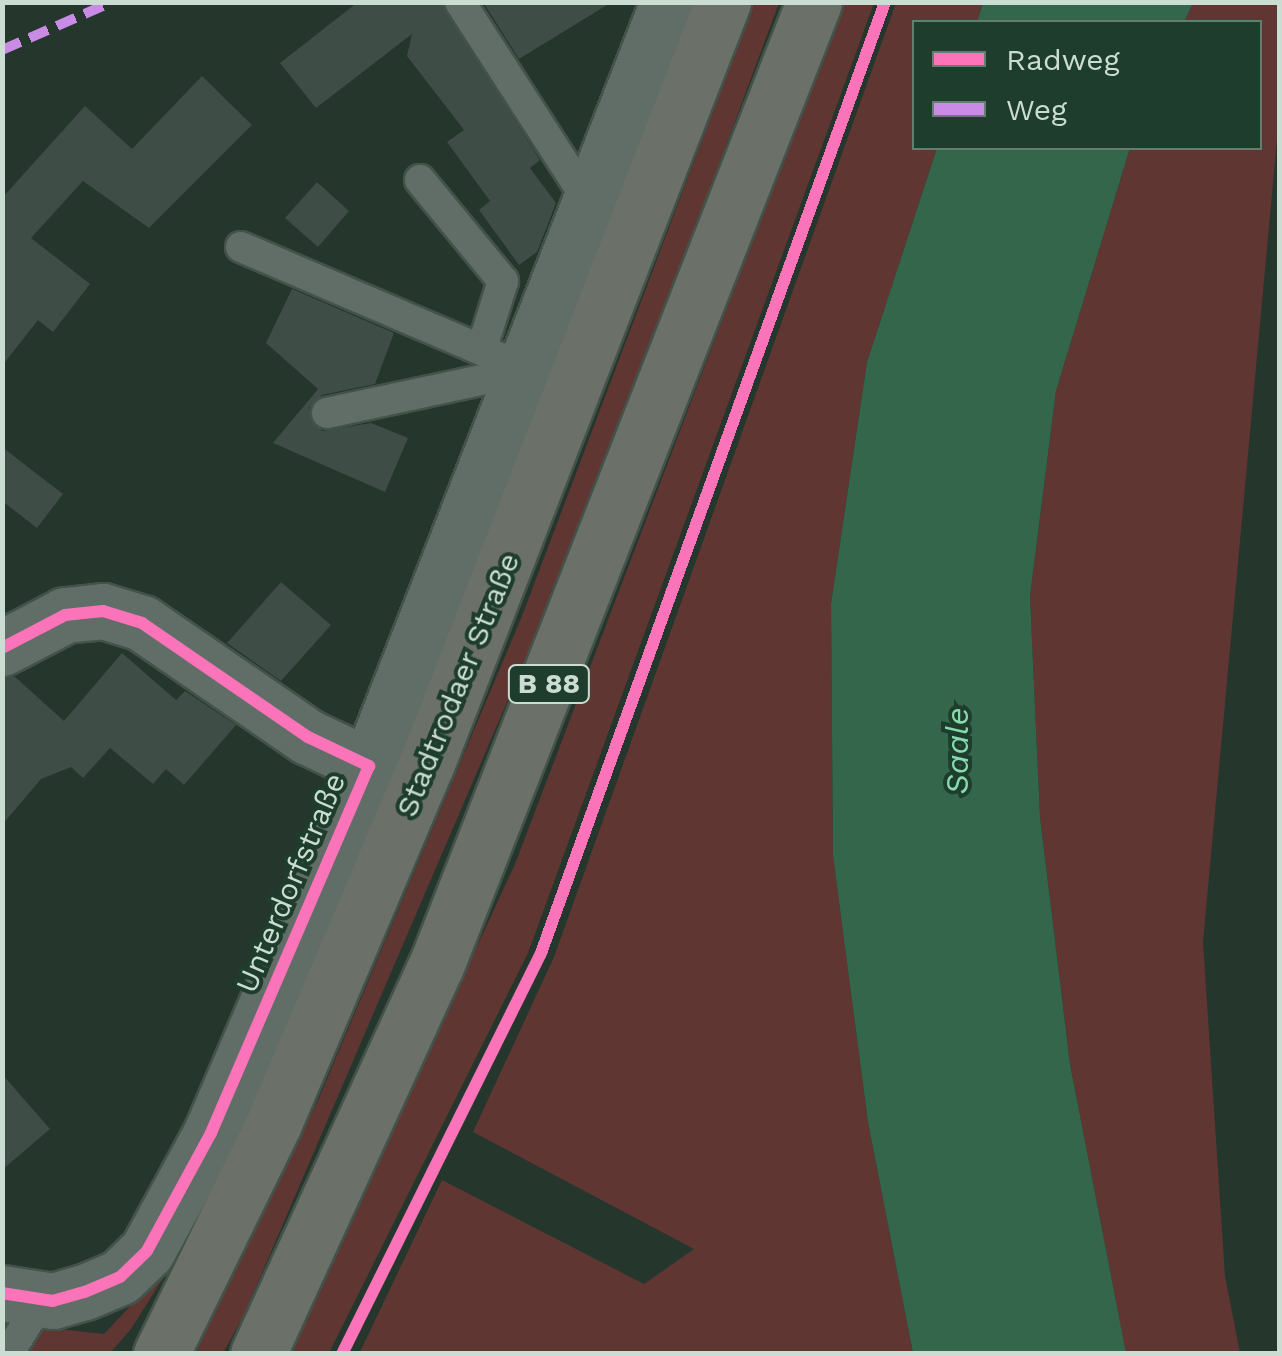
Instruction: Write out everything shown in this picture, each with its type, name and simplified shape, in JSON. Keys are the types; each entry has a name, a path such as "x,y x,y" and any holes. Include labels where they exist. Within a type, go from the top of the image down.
{"main road":[{"name":"Stadtrodaer Straße","path":"161,1354 274,1123 427,763 723,2"},
{"name":"B 88","path":"258,1354 436,966 814,2"}],"street":[{"name":"Unterdorfstraße","path":"22,1297 120,1277 146,1251 212,1133 368,766 505,359 591,205 668,2"},
{"name":"Unterdorfstraße","path":"2,648 65,615 103,611 142,623 308,737 368,766"}],"lane":[{"path":"460,2 591,205"},
{"path":"420,180 503,281 505,359"},
{"path":"241,247 505,359"},
{"path":"327,413 505,359"},
{"path":"8,1354 22,1297"}],"shaded area":[{"path":"754,3 779,3 598,490 244,1315 223,1353 195,1354 319,1098 522,616"},
{"path":"843,3 874,3 528,953 329,1353 289,1353 515,864"},
{"path":"896,3 983,3 978,20 912,20 912,150 936,150 867,362 831,604 833,856 868,1122 913,1353 359,1354 442,1180 644,1284 694,1249 473,1132 554,957"},
{"path":"1193,3 1279,3 1279,118 1203,942 1225,1276 1240,1353 1126,1354 1070,1064 1040,817 1030,596 1056,391 1129,150 1262,150 1262,20 1185,20"},
{"path":"263,1055 197,1224 131,1329 110,1353 11,1354 40,1327 104,1334 135,1301"}],"water":[{"path":"983,2 1193,3 1185,20 978,20"},
{"name":"Saale","path":"936,150 1129,150 1056,391 1030,596 1040,817 1070,1064 1126,1353 913,1353 868,1122 833,856 831,604 867,362"}],"building":[{"path":"358,2 441,2 540,160 530,168 556,203 537,252 519,265 479,210 490,201 447,142 464,130 407,56 412,34 316,108 280,63"},
{"path":"483,2 612,2 519,59"},
{"path":"202,76 252,125 149,228 83,181 31,238 90,284 53,332 38,320 2,366 2,198 85,106 132,149"},
{"path":"317,182 349,211 318,247 285,218"},
{"path":"292,289 394,333 375,384 322,395 309,408 322,431 371,423 408,438 385,492 273,443 318,389 266,343"},
{"path":"2,447 63,494 37,528 2,501"},
{"path":"281,582 331,625 281,681 227,643"},
{"path":"122,653 176,700 185,691 236,725 184,785 166,769 153,784 110,748 83,778 71,767 41,779 2,825 2,679 14,676 64,721"},
{"path":"2,1074 50,1129 2,1170"}],"marked path":[{"path":"2,50 112,2"}],"cycle path":[{"path":"342,1354 541,953 885,2"},
{"path":"2,648 65,615 103,611 142,623 308,737 369,766 211,1133 147,1251 120,1277 53,1301 2,1293"}]}
